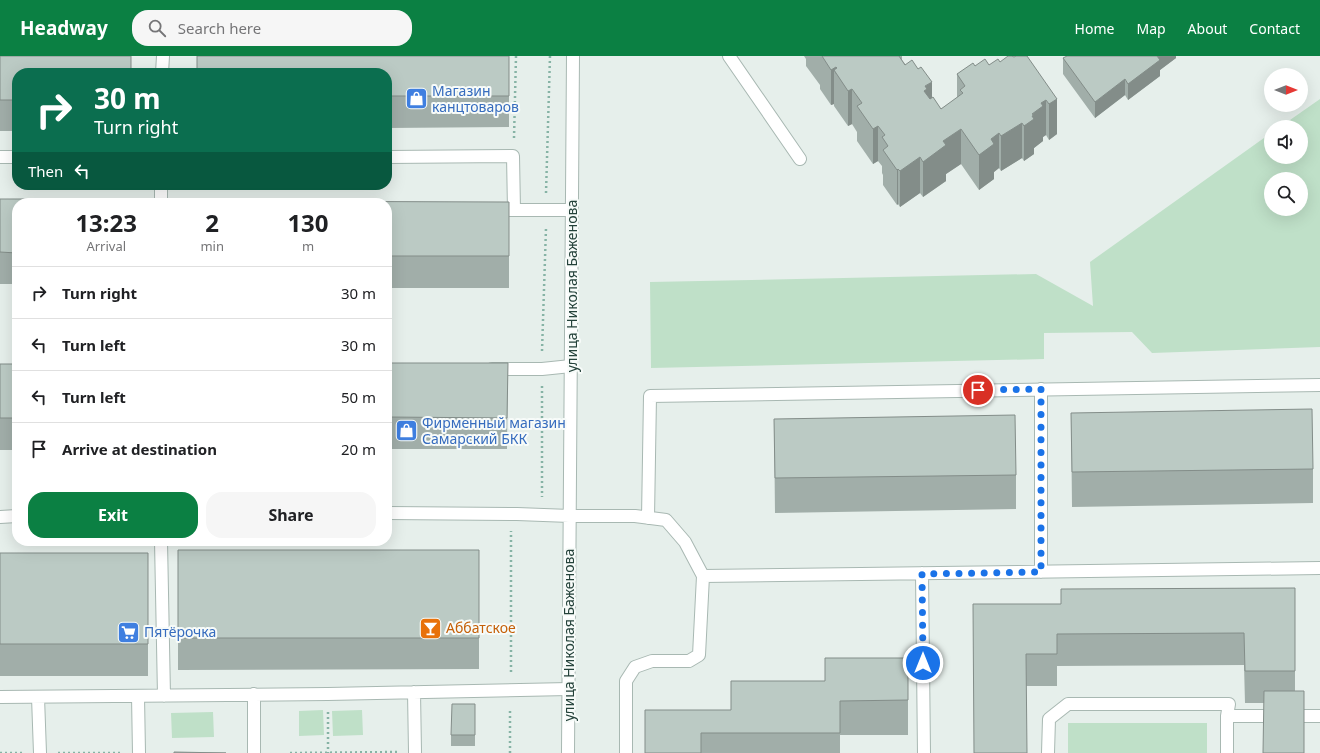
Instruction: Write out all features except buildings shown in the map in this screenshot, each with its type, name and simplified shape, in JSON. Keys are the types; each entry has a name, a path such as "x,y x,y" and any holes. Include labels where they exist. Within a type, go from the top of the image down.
{"street":[{"path":"162,68 163,56"},
{"name":"улица Николая Баженова","path":"568,753 573,56"},
{"path":"729,56 800,159"},
{"path":"392,157 513,156 514,210"},
{"path":"0,157 12,157"},
{"path":"482,210 572,210"},
{"path":"480,369 542,369 571,366"},
{"path":"648,518 650,396 1320,385"},
{"path":"1041,389 1041,572"},
{"path":"392,513 635,516 666,520 686,542 703,576 699,655 689,662 652,661 635,667 626,681 626,753"},
{"path":"0,516 12,516"},
{"path":"161,546 164,696"},
{"path":"703,576 1320,568"},
{"path":"922,574 924,753"},
{"path":"0,697 328,694 569,689"},
{"path":"414,692 415,752"},
{"path":"254,694 254,753"},
{"path":"138,696 139,753"},
{"path":"38,697 40,753"},
{"path":"1048,753 1049,719 1068,704 1229,704 1227,716 1227,753"},
{"path":"1227,716 1320,716"}],"path":[{"path":"513,156 516,56"},
{"path":"542,515 542,369 550,56"},
{"path":"510,753 512,514"},
{"path":"328,694 328,752"},
{"path":"0,752 139,753"},
{"path":"290,753 415,752"}],"green space":[{"path":"1320,99 1320,347 1152,353 1132,332 1044,333 1044,359 651,368 650,282 1036,274 1093,306 1090,262 1264,138 1264,164 1308,164 1308,120 1290,120 1301,112 1308,112 1308,107"},
{"path":"323,710 324,735 299,736 299,711"},
{"path":"362,710 363,735 333,736 332,711"},
{"path":"213,712 214,737 172,738 171,713"},
{"path":"1068,723 1207,723 1207,753 1068,753"}],"place":[{"name":"Магазин канцтоваров","path":"416,99"},
{"name":"Фирменный магазин Самарский БКК","path":"407,431"},
{"name":"Аббатское","path":"430,628"},
{"name":"Пятёрочка","path":"128,632"}],"route":[{"path":"923,663 922,574 1041,572 1041,389 978,390"}]}
